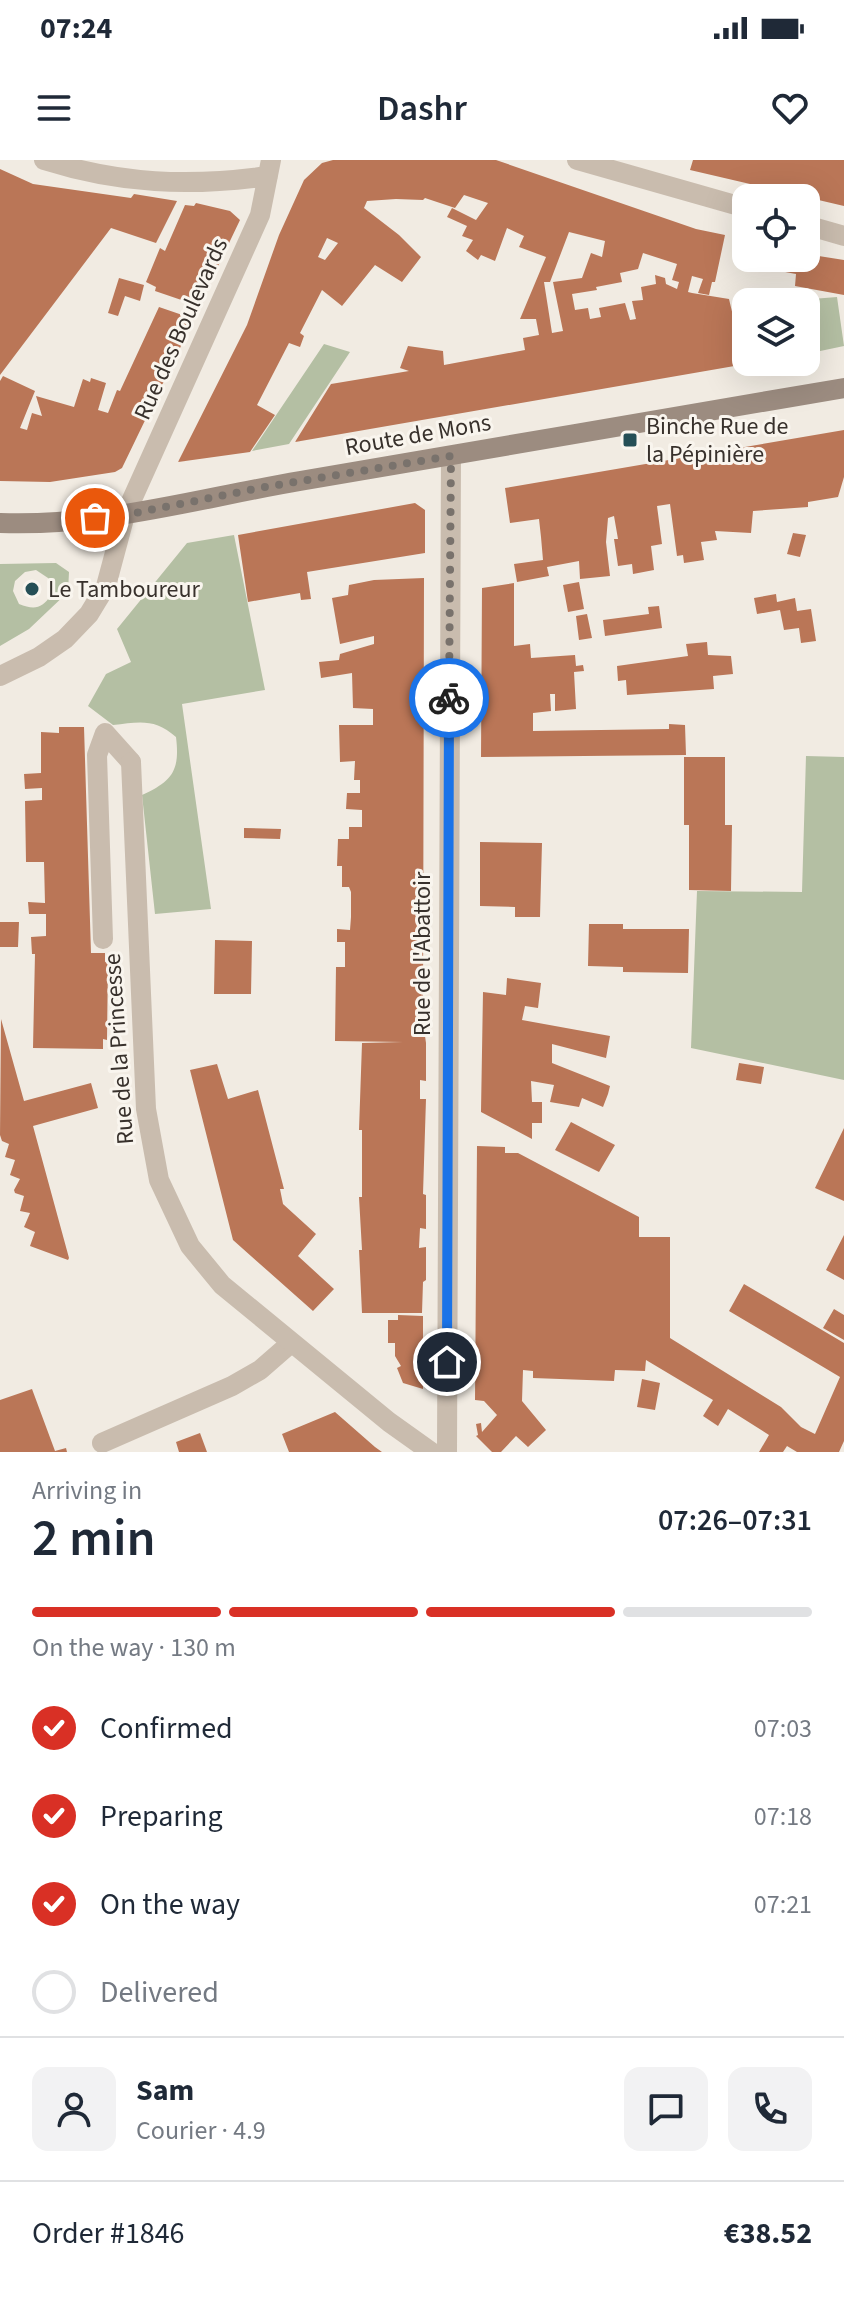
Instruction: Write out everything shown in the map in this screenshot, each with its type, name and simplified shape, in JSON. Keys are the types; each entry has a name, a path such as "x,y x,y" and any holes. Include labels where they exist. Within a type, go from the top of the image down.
{"main road":[{"name":"Route de Mons","path":"0,523 33,524 125,515 265,487 844,388"}],"street":[{"path":"44,160 113,179 167,183 226,182 269,168"},
{"path":"577,160 732,204"},
{"name":"Rue des Boulevards","path":"0,676 39,657 65,639 89,614 106,586 125,515 260,215 269,168"},
{"path":"820,229 844,236"},
{"name":"Rue de l'Abattoir","path":"447,1452 451,456"},
{"name":"Rue de la Princesse","path":"103,939 97,755 105,733 131,762 146,1109 159,1180 190,1246 222,1285 389,1422 431,1452"},
{"path":"102,1443 232,1386 260,1370 291,1343"}],"green space":[{"path":"837,297 844,346 820,351 820,298"},
{"path":"324,344 350,352 289,444 252,451"},
{"path":"234,535 265,690 182,704 211,909 155,914 142,795 161,785 172,773 177,758 176,737 154,724 113,725 88,706 106,674 131,662 117,629 187,543"},
{"path":"56,563 69,572 68,592 29,629 0,646 0,564","holes":["36,570 48,578 51,595 41,606 19,604 13,591 15,581 25,572"]},
{"path":"806,756 844,757 844,1080 691,1048 697,891 802,892"}],"building":[{"path":"333,160 496,160 696,229 725,235 715,282 712,282 709,295 698,293 703,279 692,276 688,292 729,299 732,312 732,366 295,442 331,384 409,371 400,368 408,346 443,351 444,365 525,350 523,338 539,335 536,319 520,319 546,257 519,247 524,236 507,228 495,261 481,255 478,260 466,251 473,240 462,236 467,226 447,217 452,208 476,220 488,203 464,195 455,208 425,198 367,201 364,208 421,257 402,282 375,265 342,306 322,290 300,333 304,336 300,347 289,343 257,405 275,415 250,452 178,462 247,325 279,235 304,180 322,163","holes":["569,232 605,241 602,257 591,253 582,278 553,282 563,331 552,333 544,282 550,282","327,238 338,243 325,260 318,257","643,253 677,264 672,280 679,282 677,289 666,284 665,278 655,275 656,284 641,287 643,300 632,301 636,319 630,320 625,303 599,308 601,317 590,319 588,308 575,310 572,294 622,282 620,273 638,269"]},
{"path":"693,160 844,160 844,206 820,200 820,184 750,184 690,170"},
{"path":"0,169 33,184 131,198 134,194 177,201 156,243 111,228 0,375"},
{"path":"196,203 230,211 240,220 199,306 155,291 156,287 146,282 160,248 165,251 185,205 194,206"},
{"path":"820,256 844,260 844,295 820,291 820,288 795,286 796,274 785,272 820,272"},
{"path":"119,278 144,285 140,301 125,296 118,316 108,313"},
{"path":"159,307 194,319 122,468 115,472 50,482 0,481 0,381 3,376 35,391 20,428 27,430 32,413 42,416 36,396 74,407 83,379 106,383 98,410 108,413"},
{"path":"844,430 844,477 838,497 808,502 808,507 753,511 751,533 715,531 717,540 701,542 704,560 684,563 683,555 677,556 670,504 657,506 662,544 651,546 654,570 633,574 632,564 618,566 614,516 608,518 606,542 610,576 580,579 579,561 547,567 549,576 517,582 514,564 543,560 539,519 510,523 505,488"},
{"path":"415,503 425,510 425,553 307,572 311,599 301,600 300,593 248,602 238,535"},
{"path":"793,533 806,535 800,557 787,554"},
{"path":"424,578 423,1022 426,1081 420,1080 420,1099 426,1099 423,1194 426,1195 426,1229 420,1228 419,1248 426,1247 426,1280 423,1282 422,1313 362,1313 359,1197 362,1197 362,1130 359,1130 362,1043 403,1042 335,1041 336,967 345,967 345,942 337,942 337,929 350,930 351,917 351,892 349,887 342,887 342,866 337,866 338,839 349,839 349,827 362,827 362,810 346,809 347,793 360,793 360,780 354,780 355,761 340,762 339,725 373,725 373,709 353,708 352,673 321,678 319,662 339,660 340,654 374,644 374,636 340,644 332,598 348,595 349,585 374,580"},
{"path":"579,582 584,609 568,612 563,585"},
{"path":"514,583 514,646 530,644 531,658 575,655 576,666 583,665 584,671 574,672 576,709 555,711 555,694 550,694 551,711 533,713 533,731 669,729 669,724 685,725 686,755 481,757 482,588"},
{"path":"776,594 777,602 795,598 797,611 811,609 816,641 801,643 799,628 784,630 780,610 757,614 754,598"},
{"path":"659,606 662,628 605,636 603,620 649,614 648,607"},
{"path":"587,614 592,638 579,640 576,616"},
{"path":"707,642 708,655 731,656 733,674 713,676 714,689 627,695 626,680 618,681 617,666 688,656 686,644"},
{"path":"59,727 84,727 91,953 105,953 105,962 108,961 107,1040 103,1039 103,1049 33,1048 35,954 32,954 31,937 46,936 46,914 29,914 28,902 45,903 44,862 26,862 25,801 42,800 42,788 25,789 24,774 41,773 41,732 59,733"},
{"path":"684,757 725,757 725,825 732,825 731,891 689,890 689,825 684,825"},
{"path":"244,828 281,829 280,839 244,838"},
{"path":"480,842 542,843 540,917 515,917 515,907 480,906"},
{"path":"0,922 19,922 18,947 0,947"},
{"path":"589,924 623,924 623,929 689,929 688,973 623,972 623,967 588,966"},
{"path":"215,940 252,941 251,994 214,994"},
{"path":"507,978 541,983 538,1008 525,1006 522,1020 610,1036 606,1058 552,1044 552,1063 610,1086 603,1107 582,1098 579,1107 550,1102 554,1085 531,1081 532,1102 542,1102 542,1123 532,1123 532,1139 481,1112 483,992 506,995"},
{"path":"1,1019 24,1101 91,1083 98,1108 33,1126 68,1260 30,1246 35,1232 24,1227 30,1213 20,1211 24,1196 14,1190 20,1179 10,1175 15,1160 5,1157 9,1144 2,1141 0,1135"},
{"path":"739,1063 764,1067 761,1084 736,1080"},
{"path":"217,1064 228,1099 258,1090 284,1189 280,1189 283,1204 316,1234 298,1256 334,1289 313,1311 233,1240 190,1070"},
{"path":"571,1122 615,1145 599,1172 555,1150"},
{"path":"844,1128 844,1201 815,1188"},
{"path":"477,1146 505,1147 505,1153 518,1153 639,1217 639,1237 670,1237 670,1338 781,1407 801,1427 815,1434 840,1377 729,1311 744,1284 844,1343 844,1441 839,1452 797,1452 787,1446 783,1452 759,1452 769,1435 728,1409 718,1426 703,1416 713,1400 646,1360 645,1371 615,1370 614,1381 533,1378 533,1371 523,1370 522,1401 546,1430 528,1447 516,1436 501,1452 492,1452 476,1436 476,1424 481,1423 482,1432 497,1415 484,1401 475,1400"},
{"path":"844,1235 844,1280 826,1270"},
{"path":"834,1309 844,1315 844,1340 823,1328"},
{"path":"398,1315 423,1316 423,1389 403,1383 397,1368 401,1366 395,1356 395,1343 388,1343 388,1320 398,1320"},
{"path":"642,1379 660,1383 655,1410 637,1407"},
{"path":"32,1389 55,1451 66,1448 67,1452 0,1452 0,1400"},
{"path":"335,1412 382,1452 289,1452 282,1434"},
{"path":"200,1433 207,1452 179,1452 176,1442"}],"way so far":[{"path":"95,518 451,456 449,698"}],"place":[{"name":"Binche Rue de la Pépinière","path":"630,440"},
{"name":"Le Tamboureur","path":"32,589"}],"route":[{"path":"447,1362 449,698"}]}
